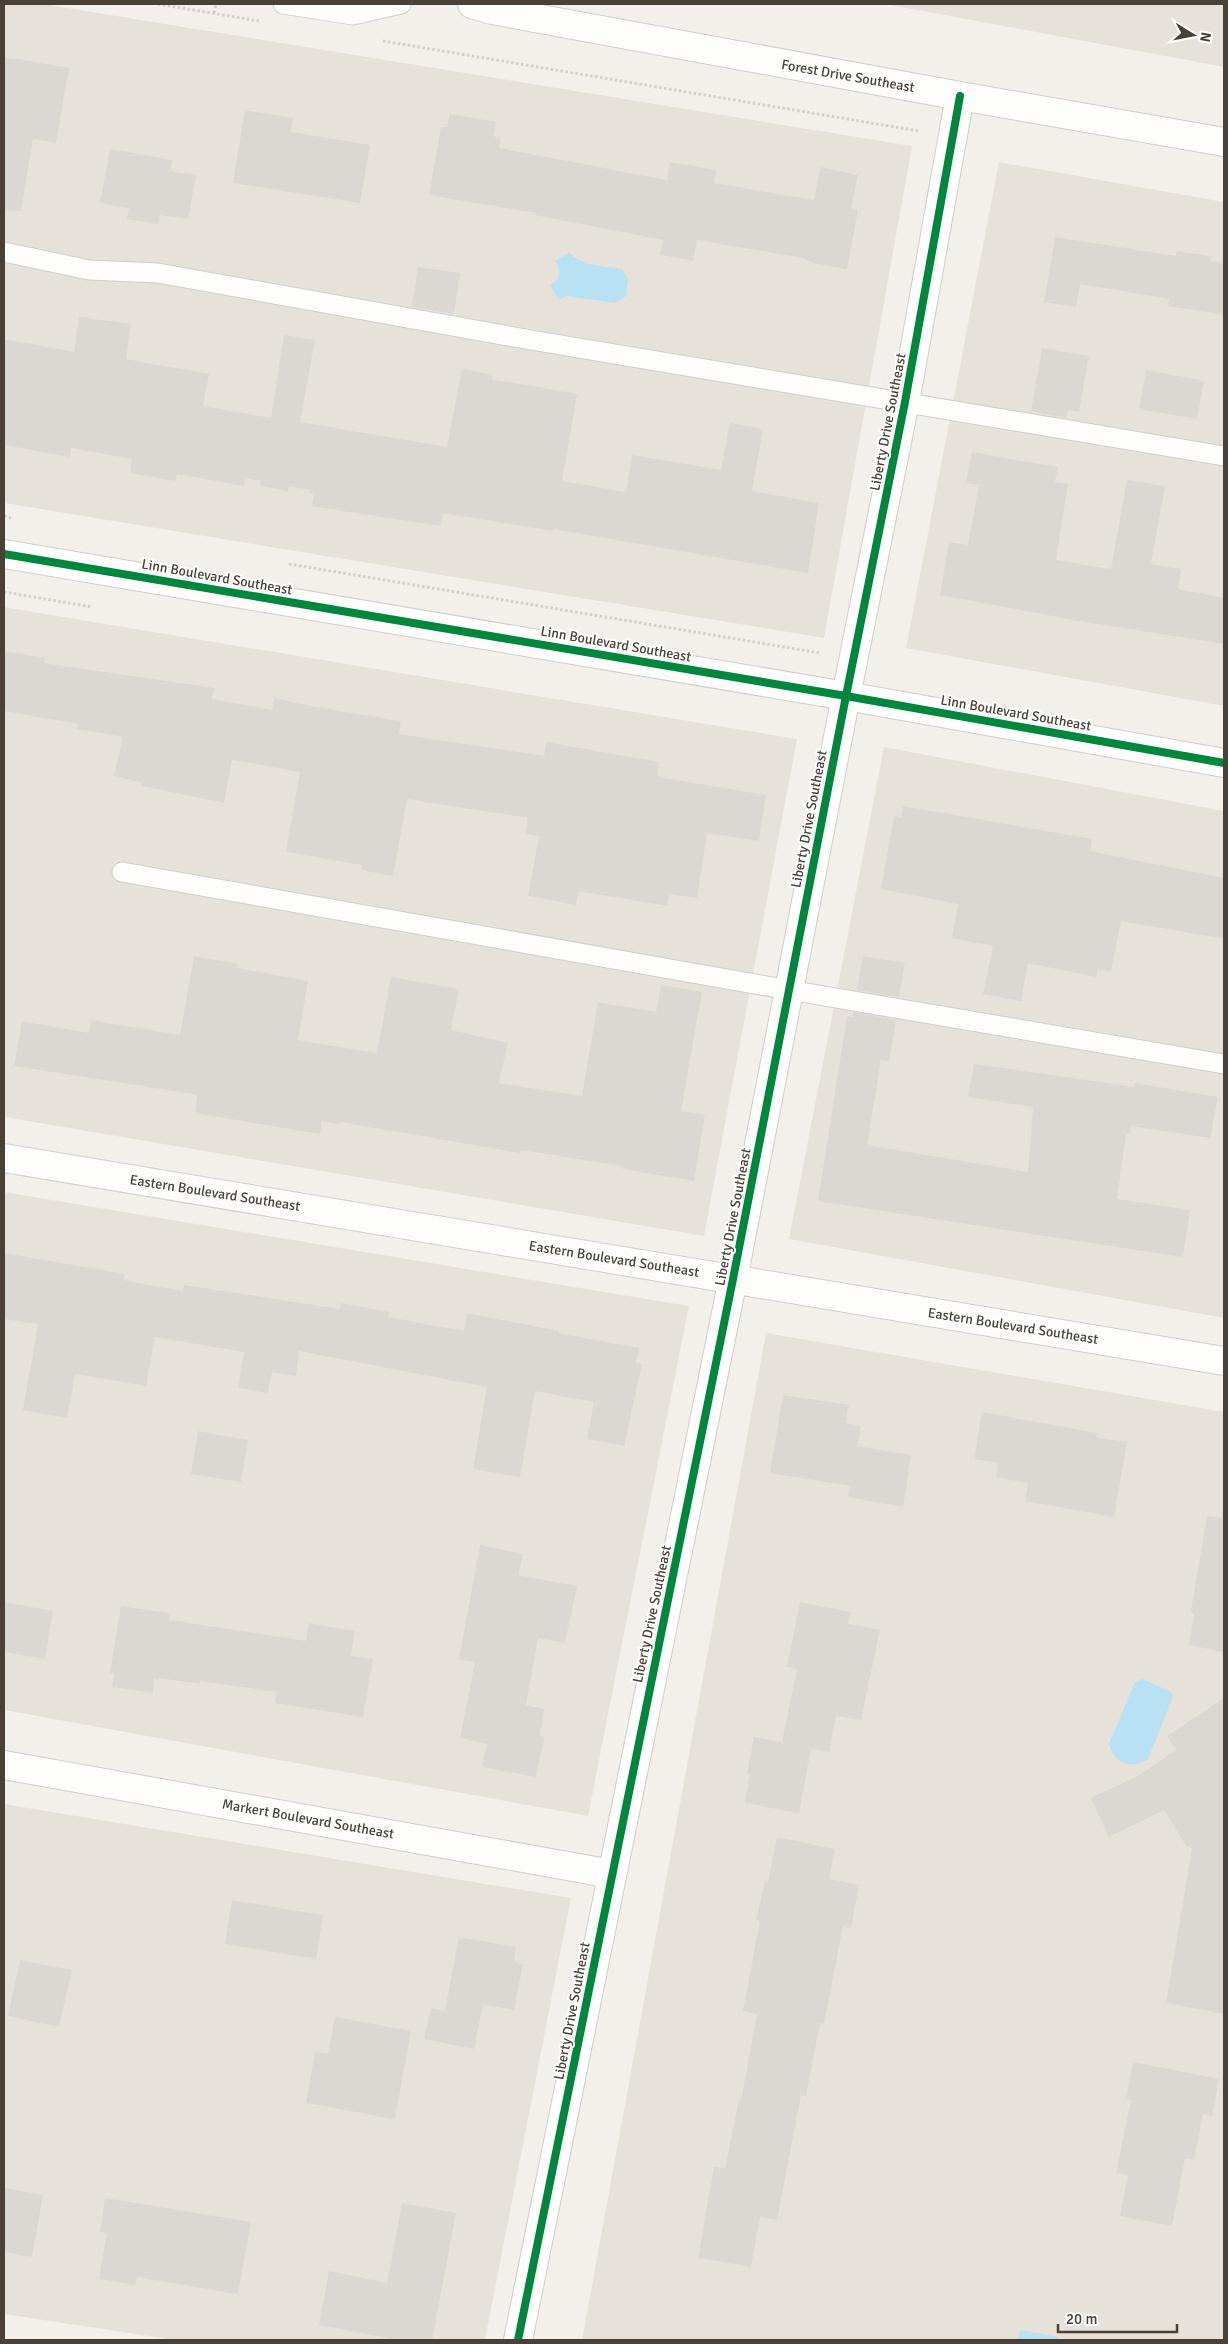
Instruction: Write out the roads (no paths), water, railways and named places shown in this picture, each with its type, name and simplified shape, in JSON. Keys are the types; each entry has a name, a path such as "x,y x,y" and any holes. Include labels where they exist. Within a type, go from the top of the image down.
{"street":[{"name":"Forest Drive Southeast","path":"472,4 492,10 960,96 1224,142"},
{"name":"Liberty Drive Southeast","path":"518,2340 733,1279 905,402 960,96"},
{"name":"Linn Boulevard Southeast","path":"4,554 846,696 1224,762"},
{"name":"Eastern Boulevard Southeast","path":"4,1158 1224,1361"},
{"name":"Markert Boulevard Southeast","path":"4,1765 612,1874"}],"lane":[{"path":"282,4 353,15 402,4"},
{"path":"4,252 89,270 158,273 531,340 1224,456"},
{"path":"122,872 789,990 1224,1064"}],"water":[{"path":"569,252 573,257 586,263 622,269 628,279 626,296 615,303 566,296 559,300 550,285 559,274 559,268 555,261"},
{"path":"1142,1679 1171,1692 1173,1697 1148,1759 1136,1764 1124,1763 1115,1756 1109,1744 1135,1682"},
{"path":"1020,2330 1059,2337 1058,2340 1018,2340"}]}
